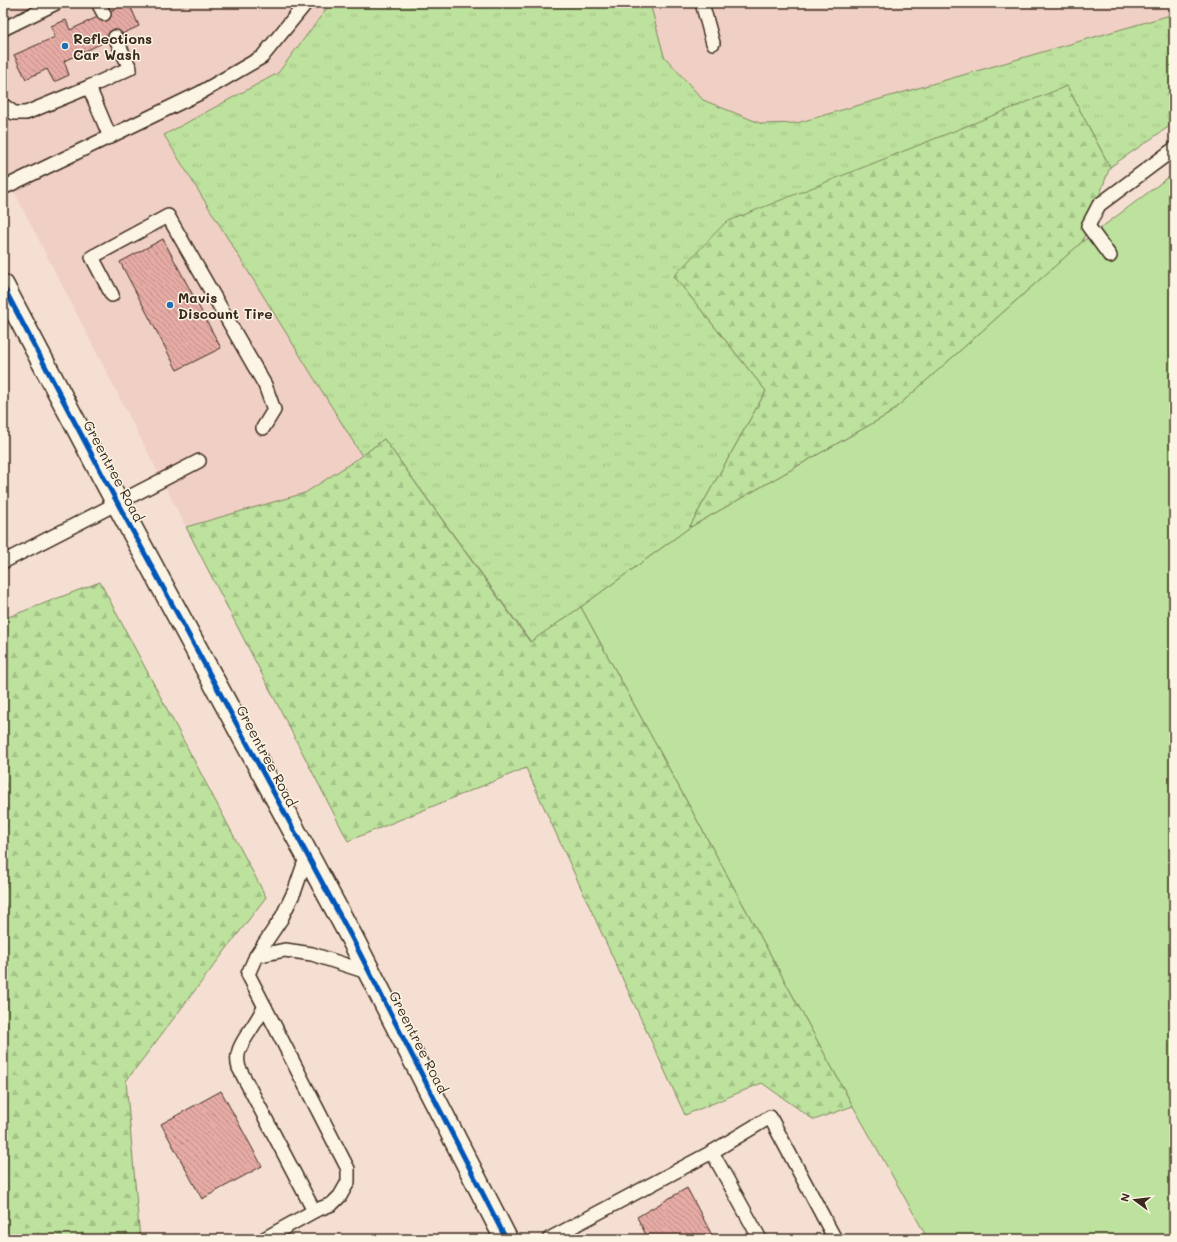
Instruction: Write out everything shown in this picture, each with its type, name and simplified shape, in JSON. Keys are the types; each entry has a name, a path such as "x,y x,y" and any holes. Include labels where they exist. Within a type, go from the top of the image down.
{"street":[{"name":"Greentree Road","path":"3,286 118,504 370,973 506,1239"}],"lane":[{"path":"3,29 56,3"},
{"path":"3,188 200,93 262,57 306,3"},
{"path":"702,3 713,44"},
{"path":"3,105 14,113 26,113 130,68 115,37"},
{"path":"89,87 110,137"},
{"path":"1110,256 1088,226 1098,205 1174,149"},
{"path":"112,295 92,257 168,216 265,385 274,410 263,428"},
{"path":"3,562 199,461"},
{"path":"264,1239 314,1211 332,1204 340,1196 348,1182 348,1169 248,974 256,956 281,918 295,890 307,854"},
{"path":"256,956 285,950 312,954 370,973"},
{"path":"265,1007 242,1043 237,1062 314,1211"},
{"path":"549,1239 712,1152 770,1117 835,1239"},
{"path":"712,1152 760,1239"}],"shaded area":[{"path":"3,3 331,3 278,73 164,135 362,456 306,493 186,527 3,170"},
{"path":"650,3 1174,3 1174,14 797,123 762,124 703,100 664,56"}],"green space":[{"path":"331,3 650,3 664,56 703,100 762,124 797,123 1174,14 1174,123 1110,167 1067,86 674,276 766,391 689,528 531,642 384,439 362,456 164,135 278,73"},
{"path":"1067,86 1110,167 1082,242 889,414 689,528 766,391 674,276 726,222"},
{"path":"1174,173 1174,1239 928,1239 853,1106 581,607 689,528 889,414 1082,242"},
{"path":"384,439 530,642 581,607 853,1106 814,1120 762,1083 685,1115 526,768 348,841 186,527 305,493 362,456"},
{"path":"100,582 266,897 126,1081 140,1239 3,1239 3,619"}],"building":[{"name":"Reflections Car Wash","path":"129,3 139,26 64,61 69,75 54,82 47,69 26,79 14,55 55,37 51,26 66,20 70,30"},
{"name":"Mavis Discount Tire","path":"163,239 221,348 177,370 120,262"},
{"path":"221,1091 262,1166 202,1199 161,1124"},
{"path":"687,1188 714,1239 648,1239 637,1217"}],"cycle path":[{"path":"3,286 103,476 352,938 506,1239"}],"place":[{"name":"Reflections Car Wash","path":"65,46"},
{"name":"Mavis Discount Tire","path":"170,305"}]}
